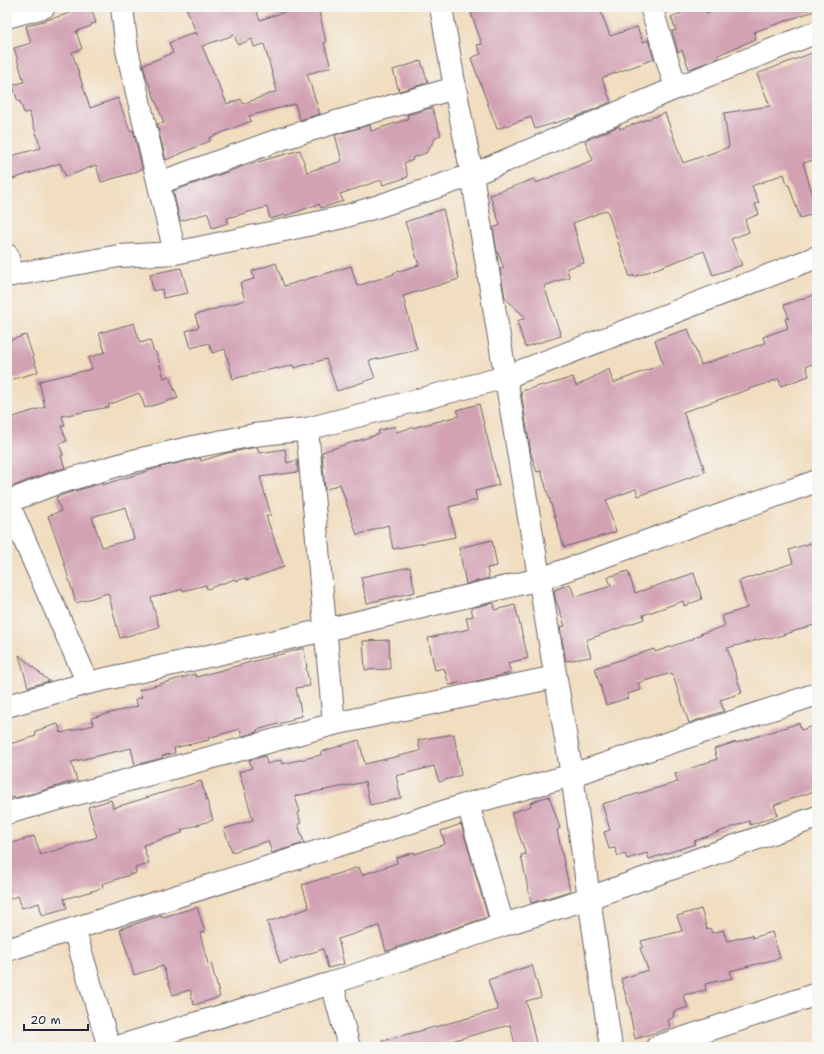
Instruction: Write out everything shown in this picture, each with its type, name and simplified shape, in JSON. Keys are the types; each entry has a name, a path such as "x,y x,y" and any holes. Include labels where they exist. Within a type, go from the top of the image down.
{"street":[{"path":"7,17 44,7"},
{"path":"122,7 129,56 175,253"},
{"path":"441,7 472,174 540,579 572,775 611,1047"},
{"path":"651,7 676,88"},
{"path":"9,268 119,256 175,253 343,217 472,174 676,88 817,32"},
{"path":"159,183 281,139 455,88"},
{"path":"88,683 7,501 54,484 190,447 254,435 306,429 506,377 817,257"},
{"path":"306,429 334,724"},
{"path":"7,706 88,683 325,630 540,579 817,481"},
{"path":"7,813 334,724 555,676"},
{"path":"7,950 468,804 572,775 817,694"},
{"path":"468,804 503,925"},
{"path":"117,1047 332,983 503,925 589,898 817,817"},
{"path":"74,929 109,1047"},
{"path":"332,983 349,1047"},
{"path":"657,1047 817,994"}],"building":[{"path":"86,7 91,7 96,23 76,31 82,49 72,52 90,108 118,98 130,131 133,130 142,169 101,182 96,165 66,177 60,163 7,181 7,157 41,148 29,112 24,113 20,101 18,102 13,85 24,82 14,48 31,43 26,26"},
{"path":"186,7 255,7 260,20 299,7 318,7 326,42 324,43 331,67 307,74 320,114 300,120 295,104 249,116 251,121 209,138 210,141 166,160 157,124 164,123 143,65 173,53 169,43 196,32","holes":["234,35 238,45 252,39 254,47 264,44 277,91 243,104 241,99 227,104 202,46"]},
{"path":"469,7 599,7 610,36 637,27 643,42 648,40 654,59 602,78 611,102 571,119 535,129 531,117 497,129 471,58 481,54 477,45 482,44"},
{"path":"697,7 704,7 706,13 721,7 817,7 817,10 754,32 756,39 718,55 719,58 689,69 682,50 678,52 672,31 676,30 671,17"},
{"path":"817,51 817,159 803,163 817,208 817,213 800,218 784,174 752,186 759,203 755,204 759,214 745,220 749,232 731,239 742,265 713,275 704,251 634,277 634,275 630,277 607,210 573,223 584,263 567,268 569,277 544,286 561,336 525,347 517,321 526,318 505,298 500,269 504,268 497,251 493,228 500,225 490,195 534,179 536,183 593,160 585,141 619,126 620,129 665,113 683,163 729,147 724,113 770,106 757,74"},
{"path":"421,61 428,82 399,91 393,70"},
{"path":"432,108 441,135 436,137 426,153 412,158 413,160 404,163 408,177 383,185 381,180 340,194 343,201 321,208 319,204 285,216 270,219 267,207 227,218 228,223 212,228 208,213 180,221 173,191 247,165 300,150 307,172 342,161 335,135 370,125 371,131 408,119 407,115"},
{"path":"443,209 459,279 403,296 417,350 369,361 375,378 337,391 326,359 294,368 293,365 233,379 225,349 212,353 209,343 191,348 186,331 199,327 195,315 245,300 240,283 254,279 252,271 276,263 284,286 351,266 357,286 394,274 393,273 419,265 405,222"},
{"path":"181,268 188,293 163,298 162,289 153,291 150,274"},
{"path":"817,294 817,363 806,366 809,376 781,386 779,379 683,412 705,472 638,496 636,489 606,500 616,532 564,547 541,471 537,472 531,454 521,391 573,377 576,386 609,369 613,383 663,364 655,340 688,329 701,365 765,343 763,337 788,328 785,319 789,318 784,305"},
{"path":"134,323 140,343 150,340 153,350 156,352 164,378 169,376 178,398 145,408 139,393 108,405 109,407 62,416 65,425 61,426 67,441 59,444 63,455 61,456 65,468 50,472 11,487 7,474 7,419 45,407 39,381 92,369 88,358 105,352 99,333"},
{"path":"26,335 38,372 7,381 7,341"},
{"path":"479,404 499,485 475,491 477,500 449,507 455,537 393,549 388,525 357,535 340,484 325,490 322,452 379,434 378,431 395,426 396,432 459,416 457,410"},
{"path":"257,447 259,453 285,449 287,463 297,460 298,472 260,477 271,515 266,516 284,567 247,580 246,578 236,581 235,579 207,589 206,585 183,591 183,589 151,598 159,627 120,638 108,593 76,603 59,546 48,516 61,511 56,497 161,467 200,458 201,461 227,453","holes":["126,507 134,539 102,547 92,517"]},
{"path":"492,540 497,566 487,568 489,578 466,584 459,548"},
{"path":"817,541 817,624 770,639 769,637 727,648 742,693 720,700 724,711 689,723 672,673 638,683 641,690 627,694 628,698 606,705 595,668 654,649 655,652 693,639 700,634 725,626 722,616 747,608 739,581 793,563 789,550"},
{"path":"410,567 415,592 367,603 361,577"},
{"path":"628,571 635,593 694,573 702,599 684,606 683,601 643,615 644,619 586,640 591,657 566,661 560,627 565,626 555,598 554,590 570,584 575,597 611,586 608,577"},
{"path":"494,603 495,610 515,605 528,658 508,663 511,673 463,684 463,682 449,685 444,668 435,670 428,638 469,629 466,618 473,616 471,608"},
{"path":"389,640 390,669 365,670 363,641"},
{"path":"304,648 310,686 296,688 302,716 292,718 293,720 257,730 257,732 242,736 240,729 208,738 209,740 174,748 175,753 162,756 163,758 135,765 131,748 71,762 77,780 35,793 7,799 7,745 36,736 35,731 58,724 61,733 94,725 91,718 138,706 135,700 142,697 139,690 195,674 196,677"},
{"path":"19,655 49,681 28,687"},
{"path":"799,723 801,730 817,725 817,790 774,805 778,815 750,825 749,821 694,841 695,844 649,859 647,853 627,859 625,854 618,856 615,848 609,849 604,832 610,830 602,804 678,782 675,774 717,759 714,749"},
{"path":"454,734 461,775 439,782 434,766 396,776 401,798 370,805 365,782 295,796 300,812 298,813 301,824 298,824 304,843 272,853 268,841 232,852 224,829 253,820 239,772 252,768 249,760 265,756 267,764 281,760 282,764 321,755 321,752 359,740 365,764 420,751 418,740"},
{"path":"201,781 213,820 181,830 182,833 143,845 149,864 135,868 136,873 102,884 103,888 64,899 67,908 42,915 39,903 22,908 18,896 7,900 7,845 34,836 41,855 97,837 88,807 111,800 113,808"},
{"path":"549,796 560,828 557,830 570,891 531,903 521,855 526,854 511,813 531,806 530,803"},
{"path":"461,824 488,917 386,951 379,926 338,939 344,964 328,968 323,949 280,963 267,922 309,908 302,885 359,867 362,875 397,863 396,858 414,852 415,854 445,844 441,831"},
{"path":"197,907 205,932 200,933 208,964 211,963 220,997 194,1005 190,990 173,995 163,966 134,975 120,929 162,915 163,917"},
{"path":"701,909 707,929 710,928 712,933 723,930 727,941 752,935 752,938 772,932 780,958 730,971 732,978 705,984 706,990 683,995 688,1007 673,1012 674,1017 668,1020 670,1028 635,1039 631,1013 621,979 648,970 640,948 643,947 641,941 682,931 677,916"},
{"path":"532,965 541,997 526,1001 537,1047 516,1047 510,1025 429,1047 383,1047 382,1041 498,1010 488,980"}]}
